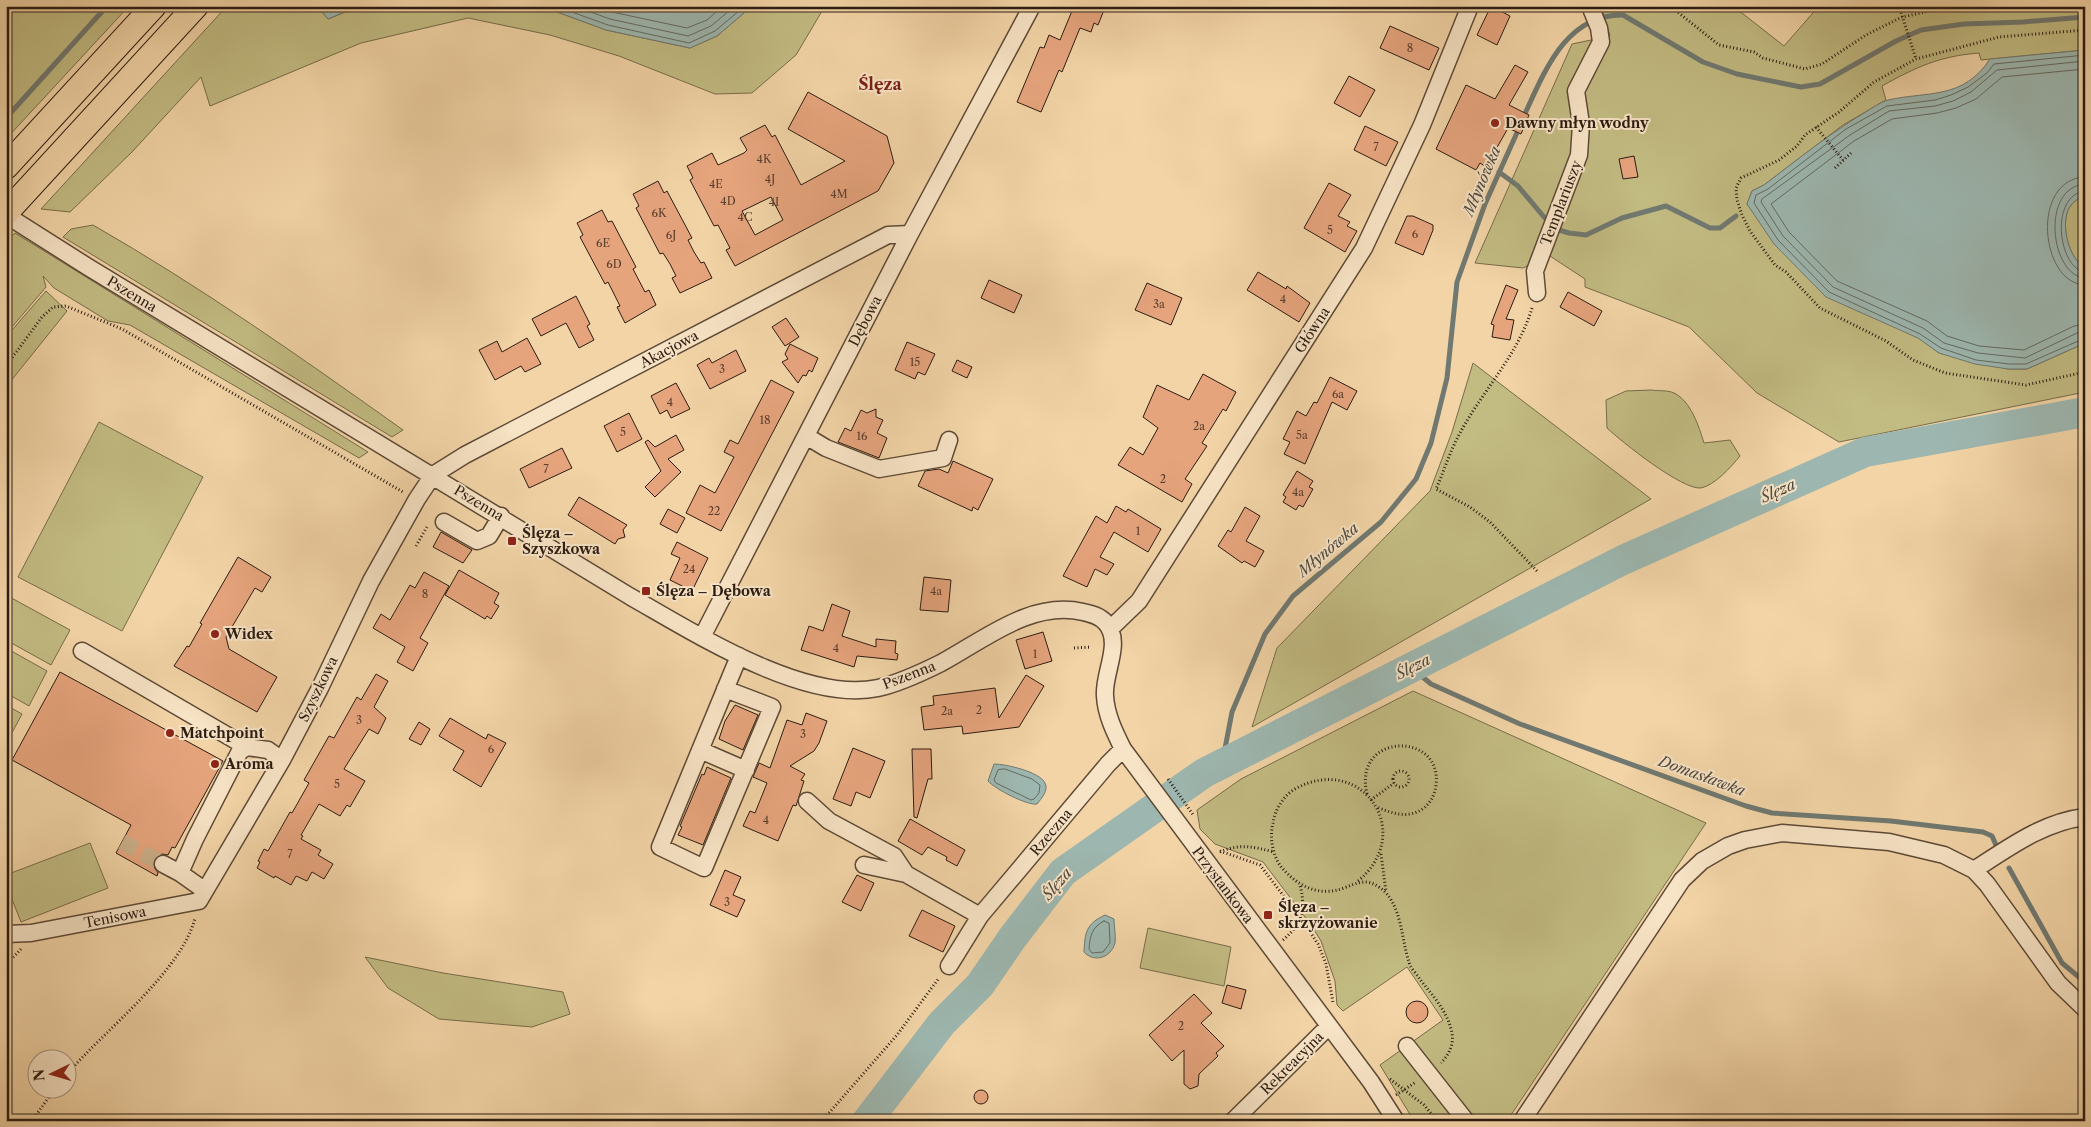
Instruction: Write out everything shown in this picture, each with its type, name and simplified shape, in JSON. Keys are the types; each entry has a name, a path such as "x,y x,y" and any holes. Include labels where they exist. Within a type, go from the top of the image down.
{"highway":[{"path":"6,167 154,6"},
{"path":"6,214 196,6"}],"street":[{"name":"Dębowa","path":"702,638 910,234 1032,6"},
{"name":"Główna","path":"1110,630 1139,601 1364,248 1422,125 1470,6"},
{"name":"Templariuszy","path":"1537,293 1535,271 1579,155 1581,124 1576,91 1601,42 1599,28 1590,7"},
{"name":"Pszenna","path":"6,214 88,267 702,638 739,656 810,682 845,690 862,690 893,684 918,674 1008,624 1027,616 1053,611 1078,611 1097,616 1110,630"},
{"name":"Akacjowa","path":"433,475 474,451 888,235 910,234"},
{"path":"806,436 826,448 878,469 943,458 949,440"},
{"name":"Szyszkowa","path":"201,896 282,760 320,688 371,581 433,475"},
{"path":"444,522 477,541 489,536 500,516"},
{"name":"Przystankowa","path":"1110,630 1113,644 1105,679 1105,695 1111,721 1123,749 1329,1026 1396,1121"},
{"path":"82,651 246,747 268,750 282,760"},
{"path":"725,689 772,707 704,868 660,848 725,689 739,656"},
{"path":"180,873 195,839 240,751 246,747"},
{"name":"Rzeczna","path":"949,966 980,916 1108,764 1123,749"},
{"path":"700,750 746,770"},
{"path":"807,801 829,821 894,856 906,874"},
{"path":"1974,870 2031,834 2055,824 2085,817"},
{"path":"1522,1121 1682,880 1702,860 1728,846 1782,833 1889,842 1944,855 1974,870 1999,899 2058,983 2085,1009"},
{"path":"163,864 180,873 201,896"},
{"path":"864,865 906,874 980,916"},
{"name":"Tenisowa","path":"6,934 31,933 201,896"},
{"name":"Rekreacyjna","path":"1233,1121 1329,1026"},
{"path":"1408,1046 1466,1121"}],"path":[{"path":"1670,6 1719,45 1754,52 1763,58 1805,69 1822,64 1866,35 1902,17 1954,6"},
{"path":"1899,6 1916,59"},
{"path":"2085,30 1999,37 1916,59 1874,82 1839,112 1816,126 1805,135 1797,146 1778,160 1741,178 1736,188 1736,200 1750,231 1775,265 1786,272 1820,308 1886,341 1912,360 1945,373 2026,385 2085,372"},
{"path":"1816,126 1843,160"},
{"path":"1835,168 1851,153"},
{"path":"1537,293 1524,332 1460,433 1436,489 1470,507 1490,522 1538,572"},
{"path":"6,366 42,317 53,307 66,306 122,329 397,490 408,494"},
{"path":"1074,648 1090,647"},
{"path":"1300,885 1324,890 1342,888 1358,881 1375,865 1380,854 1383,835 1380,815 1367,794 1364,783 1366,769 1374,757 1385,748 1398,745 1412,747 1425,754 1433,765 1437,779 1435,793 1428,805 1416,814 1402,815 1376,807"},
{"path":"1403,771 1408,775 1409,781 1406,786 1399,787 1394,783 1393,777 1397,772 1403,771"},
{"path":"1164,774 1194,812"},
{"path":"1283,940 1293,932 1302,920 1303,896 1300,885 1280,865 1274,852 1272,826 1276,808 1293,790 1316,780 1334,779 1344,781 1367,794"},
{"path":"1371,800 1394,783"},
{"path":"1206,862 1221,852 1235,846 1245,845 1274,852"},
{"path":"1213,846 1221,852 1260,865 1302,920 1321,951 1334,1008"},
{"path":"1380,854 1386,892 1399,920 1409,964 1443,1010 1451,1029 1450,1050 1429,1072 1394,1097"},
{"path":"1358,881 1367,881 1386,892"},
{"path":"78,1063 167,970 191,933 201,896"},
{"path":"822,1121 897,1035 949,966"},
{"path":"1383,1075 1424,1105 1437,1121"},
{"path":"34,1118 47,1100"}],"shaded area":[{"path":"6,6 129,6 6,139 6,63 9,59 6,56"},
{"path":"227,6 317,6 328,19 360,6 541,6 606,30 690,48 717,36 752,6 825,6 796,55 752,93 715,94 619,56 550,35 468,18 361,43 210,106 201,77 132,152 70,212 41,209"},
{"path":"1601,6 1733,6 1784,46 1819,6 2085,6 2085,50 1981,60 1979,53 1965,54 1940,60 1906,73 1882,86 1886,100 1843,125 1764,185 1752,191 1747,204 1757,217 1939,353 2008,369 2027,369 2085,343 2085,392 1839,442 1757,393 1689,327 1585,287 1585,279 1550,256 1523,268 1475,263 1572,44 1610,36"},
{"path":"2085,194 2085,268 2079,263 2071,250 2065,225 2069,208"},
{"path":"93,225 212,298 403,430 392,437 63,237 71,229"},
{"path":"15,233 368,452 359,458 130,325 108,321 54,288 43,276 46,287 6,334 6,242"},
{"path":"46,291 67,311 6,387 6,337"},
{"path":"1473,363 1651,499 1252,727 1277,648 1430,491 1452,432"},
{"path":"1651,390 1672,392 1685,402 1694,415 1704,443 1730,440 1740,456 1712,483 1701,488 1692,487 1680,481 1652,464 1607,428 1606,400 1626,391"},
{"path":"99,422 203,477 122,631 18,577"},
{"path":"6,595 70,630 51,665 6,640"},
{"path":"6,648 47,671 29,706 6,693"},
{"path":"1413,691 1706,823 1507,1121 1414,1121 1380,1065 1443,1020 1407,967 1343,1011 1337,1005 1335,981 1321,941 1263,862 1215,844 1200,829 1197,810 1241,779"},
{"path":"6,705 22,714 6,744"},
{"path":"90,843 108,888 21,922 6,884 6,875"},
{"path":"1148,928 1231,947 1224,986 1140,968"},
{"path":"365,957 443,973 563,992 570,1014 532,1027 439,1019 388,988"}],"water":[{"path":"317,6 359,6 328,19"},
{"path":"541,6 752,6 717,36 690,48 606,30"},
{"path":"2085,50 2085,194 2069,208 2065,225 2071,250 2079,263 2085,268 2085,343 2027,369 2008,369 1975,364 1939,353 1918,338 1826,297 1774,244 1747,204 1752,191 1764,185 1851,121 1882,102 1903,97 1944,92 1956,88 1980,72 1990,59"},
{"path":"994,764 1022,769 1042,779 1046,789 1037,804 1012,796 988,781"},
{"path":"1105,915 1114,919 1115,943 1106,955 1097,958 1092,957 1084,952 1086,934 1090,925"}],"building":[{"path":"1074,6 1095,6 1104,10 1098,25 1094,23 1091,32 1080,28 1062,72 1059,70 1041,112 1017,102 1040,47 1044,48 1049,35 1060,40"},
{"path":"1491,6 1510,16 1497,45 1477,35"},
{"path":"1390,26 1439,48 1429,70 1380,48"},
{"path":"1515,65 1528,72 1509,105 1529,115 1521,134 1508,128 1486,167 1480,163 1476,170 1436,149 1466,85 1495,99"},
{"path":"1349,76 1375,90 1360,117 1334,103"},
{"path":"808,92 887,136 894,163 878,191 735,266 726,250 730,248 718,225 714,226 690,180 693,178 687,166 712,153 718,165 744,153 747,150 740,138 765,125 772,137 775,135 801,185 845,161 788,129","holes":["771,197 783,220 755,235 742,211"]},
{"path":"1365,126 1398,142 1386,166 1354,150"},
{"path":"1634,156 1638,177 1623,179 1619,159"},
{"path":"658,181 664,193 667,191 692,238 688,240 694,252 701,263 704,262 712,278 680,293 672,278 676,276 663,253 660,254 636,208 639,206 633,194"},
{"path":"1329,183 1351,195 1338,216 1350,222 1347,226 1357,231 1345,252 1304,228"},
{"path":"602,210 608,222 612,221 636,267 633,269 645,292 649,290 656,305 625,323 617,307 620,306 608,282 605,284 580,237 583,235 577,223"},
{"path":"1407,216 1413,216 1433,225 1433,230 1423,255 1395,243"},
{"path":"1258,272 1286,289 1287,286 1310,303 1299,322 1247,290"},
{"path":"989,280 1022,295 1014,313 981,298"},
{"path":"1147,283 1182,298 1171,325 1135,310"},
{"path":"1506,285 1518,290 1506,319 1514,320 1510,340 1492,337 1494,325 1491,324"},
{"path":"1568,292 1602,311 1594,326 1560,307"},
{"path":"576,296 590,324 587,326 594,340 579,348 566,323 541,336 532,319"},
{"path":"786,318 799,337 785,346 772,327"},
{"path":"527,338 541,364 525,372 521,366 495,380 479,350 497,341 502,352"},
{"path":"907,342 935,354 925,375 918,372 915,379 895,370"},
{"path":"790,344 818,358 812,372 809,370 806,376 803,375 798,383 782,362 788,359 785,354"},
{"path":"736,350 746,371 710,389 697,365 709,358 712,363"},
{"path":"957,360 972,367 967,378 952,371"},
{"path":"1203,374 1236,392 1226,411 1223,409 1202,443 1207,446 1185,479 1192,484 1182,502 1118,465 1130,447 1143,455 1158,428 1143,417 1157,385 1189,400"},
{"path":"1330,377 1357,391 1347,410 1332,402 1305,464 1284,454 1290,442 1283,439 1297,411 1306,416 1314,402 1317,403"},
{"path":"771,380 794,392 721,531 686,513 700,485 715,493 734,457 724,452 730,440 738,444"},
{"path":"676,383 690,409 671,418 667,410 660,414 651,396"},
{"path":"876,409 876,417 883,420 877,433 887,438 879,458 838,442 845,428 851,431 861,410 867,413"},
{"path":"629,413 642,439 617,452 604,426"},
{"path":"676,435 684,450 668,459 681,472 655,497 645,487 661,471 645,442 648,440 655,447"},
{"path":"562,448 572,468 529,488 520,469"},
{"path":"953,461 993,479 978,510 973,507 972,511 918,486 925,471 939,469 948,473"},
{"path":"1297,471 1313,481 1309,487 1313,489 1303,507 1299,505 1296,510 1283,502 1286,497 1283,495"},
{"path":"579,497 627,525 623,530 625,537 618,539 615,544 568,515"},
{"path":"1116,506 1126,512 1128,509 1161,529 1148,552 1114,532 1100,557 1114,564 1107,575 1095,569 1087,587 1063,576 1096,516 1107,523"},
{"path":"1245,507 1260,516 1246,541 1264,551 1255,567 1244,561 1242,563 1218,546 1228,530 1231,532"},
{"path":"668,509 685,518 677,533 660,524"},
{"path":"441,532 472,550 463,563 433,547"},
{"path":"677,542 708,558 692,591 670,580 680,558 671,554"},
{"name":"Widex","path":"238,557 271,577 262,592 255,588 226,637 229,649 277,677 257,712 174,666 187,646 189,647 202,624 200,623"},
{"path":"459,570 499,593 494,603 499,606 491,619 487,616 485,619 445,595"},
{"path":"424,572 449,586 420,638 428,643 413,671 397,662 405,647 373,628 381,614 390,620 410,585 415,588"},
{"path":"924,577 951,580 948,612 920,610"},
{"path":"832,604 850,611 842,636 876,647 876,639 896,641 895,653 898,654 897,660 857,656 854,667 801,650 809,626 823,631"},
{"path":"1043,632 1052,661 1025,669 1016,640"},
{"path":"60,672 223,761 175,848 172,847 168,855 162,854 154,859 153,865 158,873 157,876 116,853 131,825 12,760"},
{"path":"376,674 388,681 374,707 386,718 378,734 369,729 344,769 365,781 350,807 347,805 340,816 319,804 301,835 303,836 301,839 321,850 318,855 333,864 324,879 312,872 307,881 296,876 291,885 275,876 274,878 257,868 264,849 268,851 290,812 292,813 309,783 304,780 329,736 334,738 357,697 361,700"},
{"path":"1026,675 1044,686 1019,727 963,734 962,726 924,730 921,707 934,705 933,696 995,688 999,718"},
{"path":"735,705 758,715 743,750 719,739 725,721"},
{"path":"806,713 827,721 814,751 790,766 805,774 801,780 804,781 796,806 793,805 778,841 743,826 750,811 755,813 767,783 753,777 759,763 770,768 787,720 802,725"},
{"path":"450,718 486,739 488,734 506,743 481,787 453,770 464,751 439,736"},
{"path":"419,722 430,729 421,745 409,739"},
{"path":"853,748 885,761 870,798 856,792 851,806 833,799"},
{"path":"912,749 931,749 932,779 928,779 917,818 914,817"},
{"path":"707,767 731,778 703,845 678,835 702,774 704,775"},
{"path":"910,819 965,850 957,866 946,860 947,857 928,847 922,855 898,841"},
{"path":"725,870 741,877 733,895 745,900 737,917 710,905"},
{"path":"857,875 874,883 861,911 842,902"},
{"path":"922,910 955,926 943,952 909,936"},
{"path":"1227,985 1246,990 1241,1009 1222,1003"},
{"path":"1194,994 1212,1013 1201,1023 1224,1046 1216,1053 1218,1056 1199,1074 1198,1086 1190,1089 1184,1084 1184,1050 1172,1061 1149,1035"},
{"path":"1417,1001 1425,1004 1428,1012 1425,1020 1417,1023 1409,1020 1406,1012 1409,1004"},
{"path":"981,1090 986,1092 988,1097 986,1102 981,1104 976,1102 974,1097 976,1092"}],"waterway":[{"path":"6,118 107,6"},
{"name":"Młynówka","path":"1523,118 1539,83 1559,49 1571,35 1586,24 1603,17 1623,15 1703,62 1737,74 1801,87 1820,84 1896,41 1921,30 1964,24 2085,17"},
{"name":"Młynówka","path":"1222,764 1232,712 1265,634 1293,596 1381,522 1416,479 1431,443 1447,378 1457,282 1485,204 1520,126"},
{"path":"1499,172 1518,186 1544,217 1559,230 1569,233 1586,235 1622,218 1666,206 1710,228 1720,228 1736,216"},
{"name":"Domasławka","path":"867,1121 942,1023 980,985 1013,937 1063,872 1204,773 1623,560 1865,452 2085,412"},
{"name":"Domasławka","path":"1413,669 1431,684 1520,724 1746,806 1772,813 1891,821 1983,832 1992,836 1996,845"},
{"name":"Domasławka","path":"2009,868 2062,963 2085,982"}],"tunnel":[{"path":"122,842 163,864"}],"place":[{"name":"Dawny młyn wodny","path":"1495,123"},
{"name":"Ślęza – Szyszkowa","path":"512,541"},
{"name":"Ślęza – Dębowa","path":"646,591"},
{"name":"Widex","path":"215,634"},
{"name":"Matchpoint","path":"170,733"},
{"name":"Aroma","path":"215,764"},
{"name":"Ślęza – skrzyżowanie","path":"1268,915"}],"district":[{"name":"Ślęza","path":"880,84"}]}
